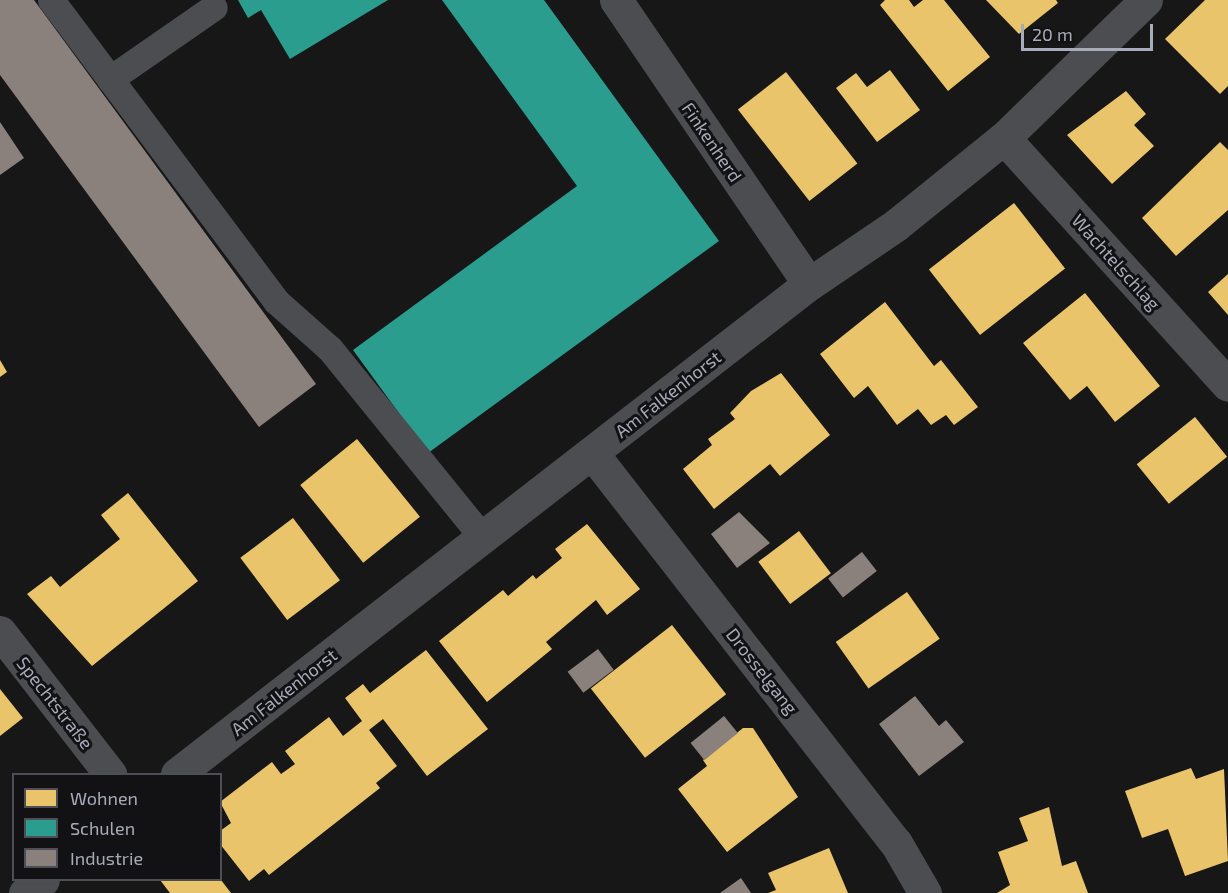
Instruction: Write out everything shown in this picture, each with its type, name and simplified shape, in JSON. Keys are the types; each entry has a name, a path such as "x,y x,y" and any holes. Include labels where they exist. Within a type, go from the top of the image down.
{"street":[{"name":"Finkenherd","path":"616,0 809,284"},
{"name":"Am Falkenhorst","path":"178,773 809,284 896,225 1004,138 1146,0"},
{"name":"Wachtelschlag","path":"1004,138 1228,385"},
{"name":"Drosselgang","path":"592,453 896,843 925,893"},
{"name":"Spechtstraße","path":"0,632 109,773"},
{"path":"25,893 40,881"}],"lane":[{"path":"51,0 276,301 330,349 483,538"},
{"path":"110,79 214,7"}],"building: Wohnen":[{"path":"885,0 909,0 914,7 923,0 944,0 990,57 948,91 880,5"},
{"path":"986,0 1056,0 1058,3 1019,34"},
{"path":"1205,0 1228,0 1228,86 1220,94 1165,39"},
{"path":"890,70 920,110 877,142 836,88 856,73 867,87"},
{"path":"786,72 857,163 809,201 738,110"},
{"path":"1126,91 1146,114 1134,125 1154,146 1112,184 1067,135"},
{"path":"1220,142 1228,150 1228,210 1176,256 1142,218"},
{"path":"1014,203 1065,268 980,335 929,269"},
{"path":"1228,274 1228,315 1208,292"},
{"path":"1085,293 1160,386 1115,422 1087,386 1070,400 1023,343"},
{"path":"885,302 934,366 941,360 978,407 954,425 946,415 931,425 918,409 897,425 868,386 854,398 820,354"},
{"path":"0,360 7,372 0,377"},
{"path":"781,373 830,435 780,476 770,464 714,509 683,469 712,445 708,439 735,419 730,413 751,391"},
{"path":"1195,417 1227,457 1169,504 1137,464"},
{"path":"357,439 420,517 363,563 300,485"},
{"path":"128,493 198,581 92,666 27,594 51,576 60,587 120,539 101,515"},
{"path":"293,518 340,580 287,620 240,558"},
{"path":"587,524 640,589 607,615 596,600 546,642 552,649 487,702 439,641 503,590 508,596 533,575 536,579 562,558 555,549"},
{"path":"799,531 831,573 790,604 758,562"},
{"path":"907,592 940,639 868,689 836,642"},
{"path":"672,625 726,694 645,758 591,688"},
{"path":"426,650 488,729 427,776 383,719 369,730 397,766 376,783 380,788 269,875 264,869 249,881 222,847 222,830 231,823 222,806 222,800 272,762 281,774 295,764 285,751 329,717 343,736 362,721 345,698 363,684 370,693"},
{"path":"0,689 23,718 0,736"},
{"path":"743,728 753,728 798,797 727,852 678,789 707,766 703,760"},
{"path":"1191,768 1196,779 1224,769 1228,861 1185,876 1168,829 1142,838 1125,791"},
{"path":"1049,807 1062,866 1076,861 1088,893 997,893 1010,885 998,852 1028,841 1019,818"},
{"path":"829,848 848,893 768,893 776,890 768,873"},
{"path":"161,881 222,881 231,893 170,893"}],"building: Schulen":[{"path":"238,0 388,0 290,59 261,10 248,18"},
{"path":"442,0 544,0 719,241 428,453 353,350 577,186"}],"building: Industrie":[{"path":"0,0 34,0 316,384 259,427 0,75"},
{"path":"0,122 24,158 0,175"},
{"path":"739,512 770,543 737,568 711,534"},
{"path":"862,552 877,571 843,597 828,578"},
{"path":"598,649 614,670 583,693 568,672"},
{"path":"915,696 939,726 946,720 964,742 919,776 879,724"},
{"path":"724,716 738,733 704,760 691,743"},
{"path":"741,878 751,893 720,893"}]}
